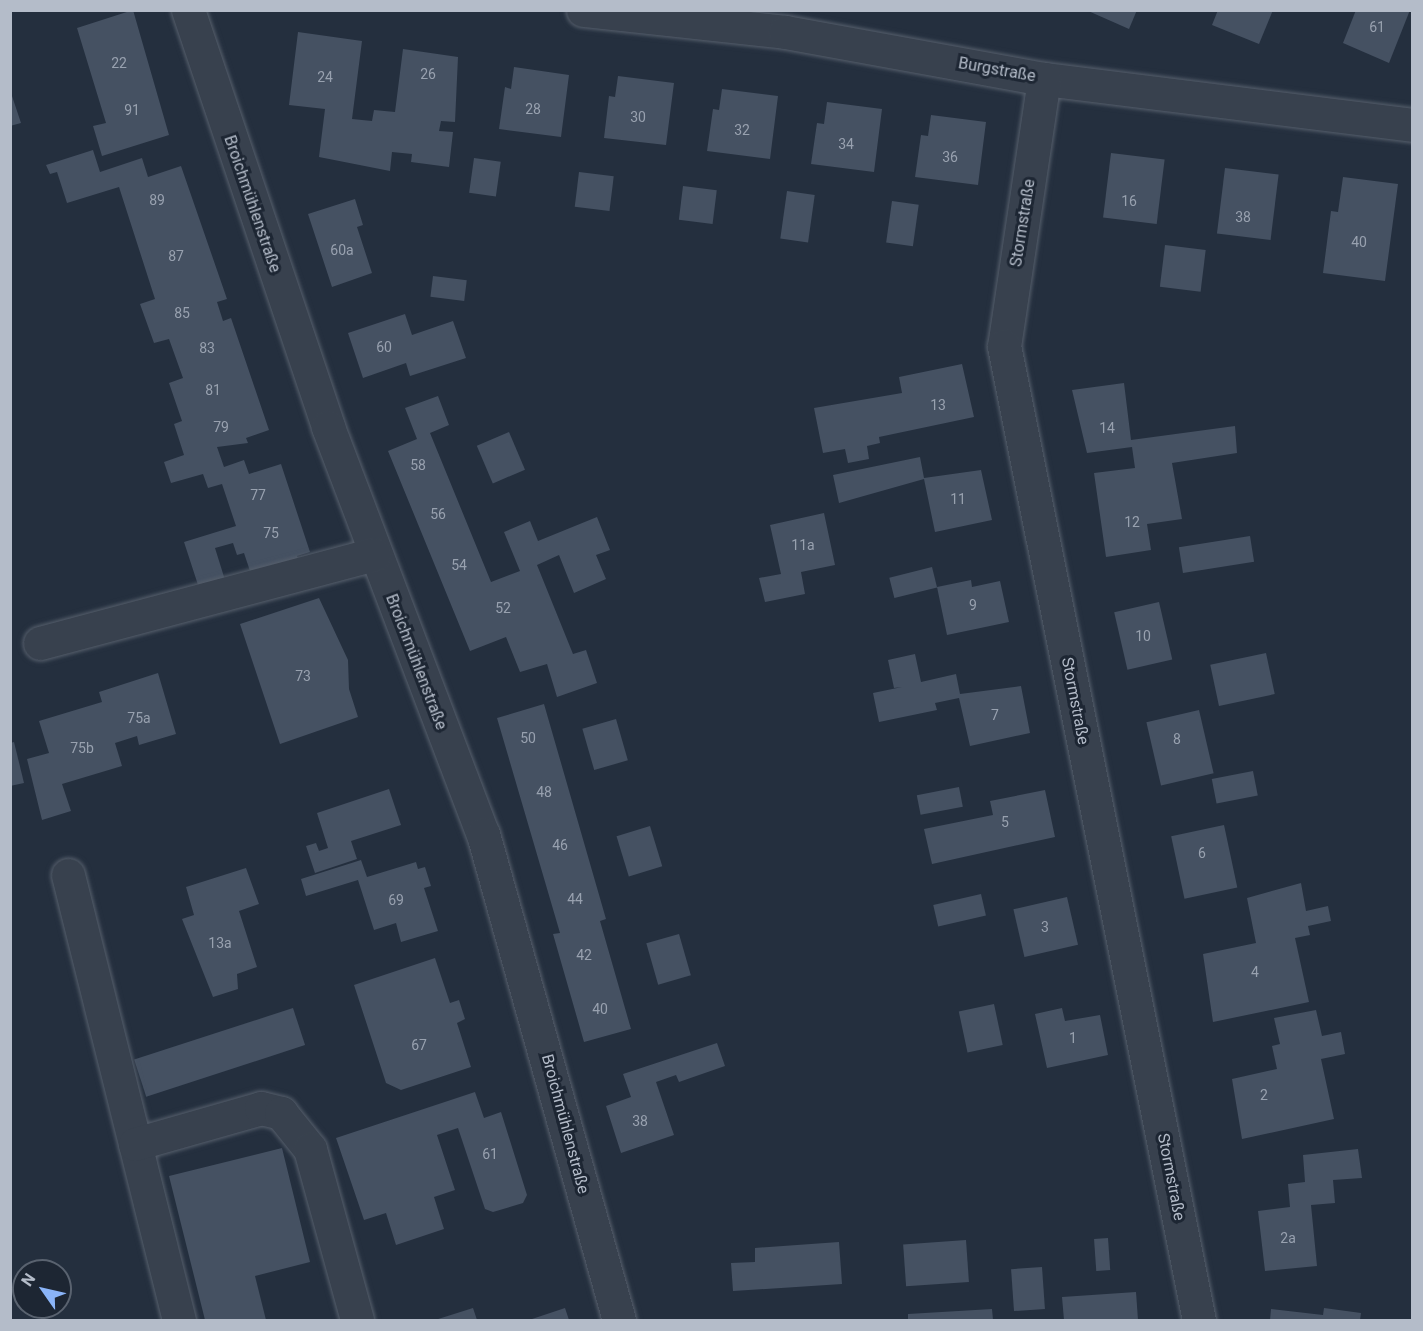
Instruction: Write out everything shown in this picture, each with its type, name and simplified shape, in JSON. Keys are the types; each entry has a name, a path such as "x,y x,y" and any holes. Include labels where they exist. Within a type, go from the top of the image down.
{"street":[{"name":"Broichmühlenstraße","path":"188,10 374,554 483,834 620,1320"},
{"name":"Burgstraße","path":"583,10 785,33 1044,79 1413,125"},
{"name":"Stormstraße","path":"1044,79 1004,346 1199,1320"},
{"path":"40,643 374,554"},
{"path":"68,875 179,1320"},
{"path":"135,1144 261,1108 281,1113 310,1149 357,1320"}],"building":[{"path":"133,10 169,135 102,156 93,126 106,123 77,28"},
{"path":"1086,10 1137,10 1129,29"},
{"path":"1218,10 1273,10 1259,44 1212,25"},
{"path":"1356,10 1410,10 1389,63 1343,43"},
{"path":"298,32 362,41 352,119 372,121 374,110 395,112 403,49 458,57 455,122 441,121 439,131 453,132 449,167 411,162 412,154 392,152 390,171 319,157 325,109 289,105"},
{"path":"514,67 569,75 561,137 499,129 505,87 511,89"},
{"path":"618,76 674,83 666,145 604,138 609,96 615,97"},
{"path":"722,89 778,96 770,159 707,151 713,109 719,110"},
{"path":"10,90 21,123 10,126"},
{"path":"827,102 882,109 874,172 811,164 817,123 824,124"},
{"path":"931,115 986,122 978,185 915,177 921,135 928,136"},
{"path":"93,150 100,172 142,158 148,177 181,166 227,299 217,302 223,321 231,318 269,430 246,438 248,443 217,447 224,467 244,460 249,474 281,464 310,552 297,556 299,562 250,571 244,553 237,555 233,543 215,548 225,580 199,588 184,542 236,526 222,484 208,488 203,474 171,483 164,462 184,455 174,424 182,421 169,383 183,378 169,339 154,343 140,304 155,299 119,187 67,203 57,172 50,174 46,165"},
{"path":"1111,153 1165,160 1157,224 1103,218"},
{"path":"474,158 501,162 496,196 469,193"},
{"path":"1225,168 1279,175 1271,240 1217,234"},
{"path":"579,172 614,176 609,211 575,207"},
{"path":"1343,177 1398,184 1385,281 1323,273 1331,211 1338,212"},
{"path":"683,186 717,190 713,224 679,220"},
{"path":"787,191 815,195 808,242 780,239"},
{"path":"355,199 363,225 357,227 372,273 332,287 308,214"},
{"path":"892,201 919,205 913,246 886,243"},
{"path":"1165,245 1206,250 1201,292 1160,287"},
{"path":"433,276 467,280 464,301 430,297"},
{"path":"405,314 412,335 453,321 466,358 410,376 406,363 363,378 348,333"},
{"path":"962,364 974,417 879,437 880,443 867,446 869,459 848,463 845,449 823,453 814,408 902,393 899,377"},
{"path":"1124,383 1131,440 1235,426 1237,453 1172,463 1182,519 1147,524 1151,550 1106,557 1094,473 1135,468 1132,447 1087,453 1072,390"},
{"path":"438,396 449,425 430,433 491,582 520,571 504,532 530,521 538,541 597,517 610,550 596,555 606,579 574,593 559,555 537,565 573,654 586,650 597,683 557,697 547,664 520,672 506,637 470,651 388,451 417,439 405,408"},
{"path":"509,432 525,470 493,483 477,446"},
{"path":"920,457 924,478 981,470 992,520 935,532 924,479 839,503 833,475"},
{"path":"824,513 835,565 801,572 805,594 765,602 759,578 781,574 770,525"},
{"path":"1250,536 1254,562 1183,573 1179,547"},
{"path":"932,567 937,587 894,598 889,578"},
{"path":"971,580 972,587 1000,581 1009,622 947,635 937,587"},
{"path":"319,598 348,660 349,689 358,717 280,744 240,624"},
{"path":"1159,602 1172,659 1127,670 1114,612"},
{"path":"1266,653 1275,694 1219,706 1210,665"},
{"path":"915,654 921,682 956,674 960,694 1021,686 1030,733 970,746 959,698 935,703 937,710 879,722 873,693 902,687 894,688 888,660"},
{"path":"158,673 176,734 139,745 137,736 115,743 122,766 62,784 71,811 42,820 27,759 49,753 39,721 102,702 99,692"},
{"path":"544,704 606,919 600,921 631,1029 584,1042 553,934 560,933 497,718"},
{"path":"1199,710 1214,773 1161,785 1146,722"},
{"path":"616,719 628,760 594,770 582,729"},
{"path":"14,742 24,783 10,786 10,743"},
{"path":"1253,771 1258,796 1217,804 1212,779"},
{"path":"959,787 963,807 921,815 917,795"},
{"path":"389,789 401,825 351,841 357,859 315,873 306,846 316,843 319,851 328,848 317,813"},
{"path":"1045,790 1055,837 932,864 924,829 993,815 990,801"},
{"path":"1224,825 1237,888 1184,899 1171,836"},
{"path":"650,826 662,866 629,876 617,836"},
{"path":"361,860 367,877 416,862 418,869 425,867 431,886 424,888 438,931 401,942 396,923 374,930 358,880 306,896 301,879"},
{"path":"246,868 259,904 239,911 257,967 237,974 238,989 213,997 182,919 194,915 186,887"},
{"path":"1301,883 1306,911 1328,906 1331,921 1308,926 1310,935 1295,938 1309,1002 1213,1022 1203,954 1256,943 1247,898"},
{"path":"981,894 986,915 938,926 933,905"},
{"path":"1067,897 1078,945 1024,957 1013,909"},
{"path":"679,934 691,975 658,985 646,943"},
{"path":"435,958 450,1003 459,1000 465,1019 457,1023 471,1067 401,1090 386,1083 354,985"},
{"path":"994,1004 1003,1045 968,1053 959,1011"},
{"path":"293,1008 305,1045 146,1097 134,1060"},
{"path":"1062,1008 1065,1021 1100,1015 1108,1055 1047,1068 1035,1014"},
{"path":"1316,1010 1322,1036 1341,1032 1345,1054 1321,1059 1334,1119 1242,1139 1232,1079 1277,1069 1272,1046 1280,1044 1274,1018"},
{"path":"717,1043 725,1066 679,1082 676,1075 656,1082 674,1135 621,1153 606,1106 631,1097 623,1074"},
{"path":"475,1092 484,1118 501,1112 527,1195 523,1203 493,1212 485,1209 458,1128 437,1135 455,1190 434,1197 444,1229 396,1245 386,1213 364,1220 336,1138"},
{"path":"282,1148 310,1262 255,1276 266,1320 205,1320 169,1176"},
{"path":"1358,1149 1362,1178 1333,1180 1335,1203 1311,1205 1317,1266 1265,1271 1258,1211 1290,1207 1288,1184 1305,1182 1303,1155"},
{"path":"1108,1238 1110,1270 1096,1271 1094,1239"},
{"path":"966,1240 969,1282 906,1286 903,1244"},
{"path":"839,1242 842,1284 733,1291 731,1263 755,1262 755,1248"},
{"path":"1042,1267 1045,1309 1014,1311 1011,1269"},
{"path":"1136,1292 1138,1320 1064,1320 1062,1297"},
{"path":"473,1308 477,1320 435,1320"},
{"path":"565,1308 569,1320 529,1320"},
{"path":"1324,1308 1361,1313 1360,1320 1270,1320 1271,1309 1323,1315"},
{"path":"992,1309 993,1320 908,1320 908,1314"}]}
